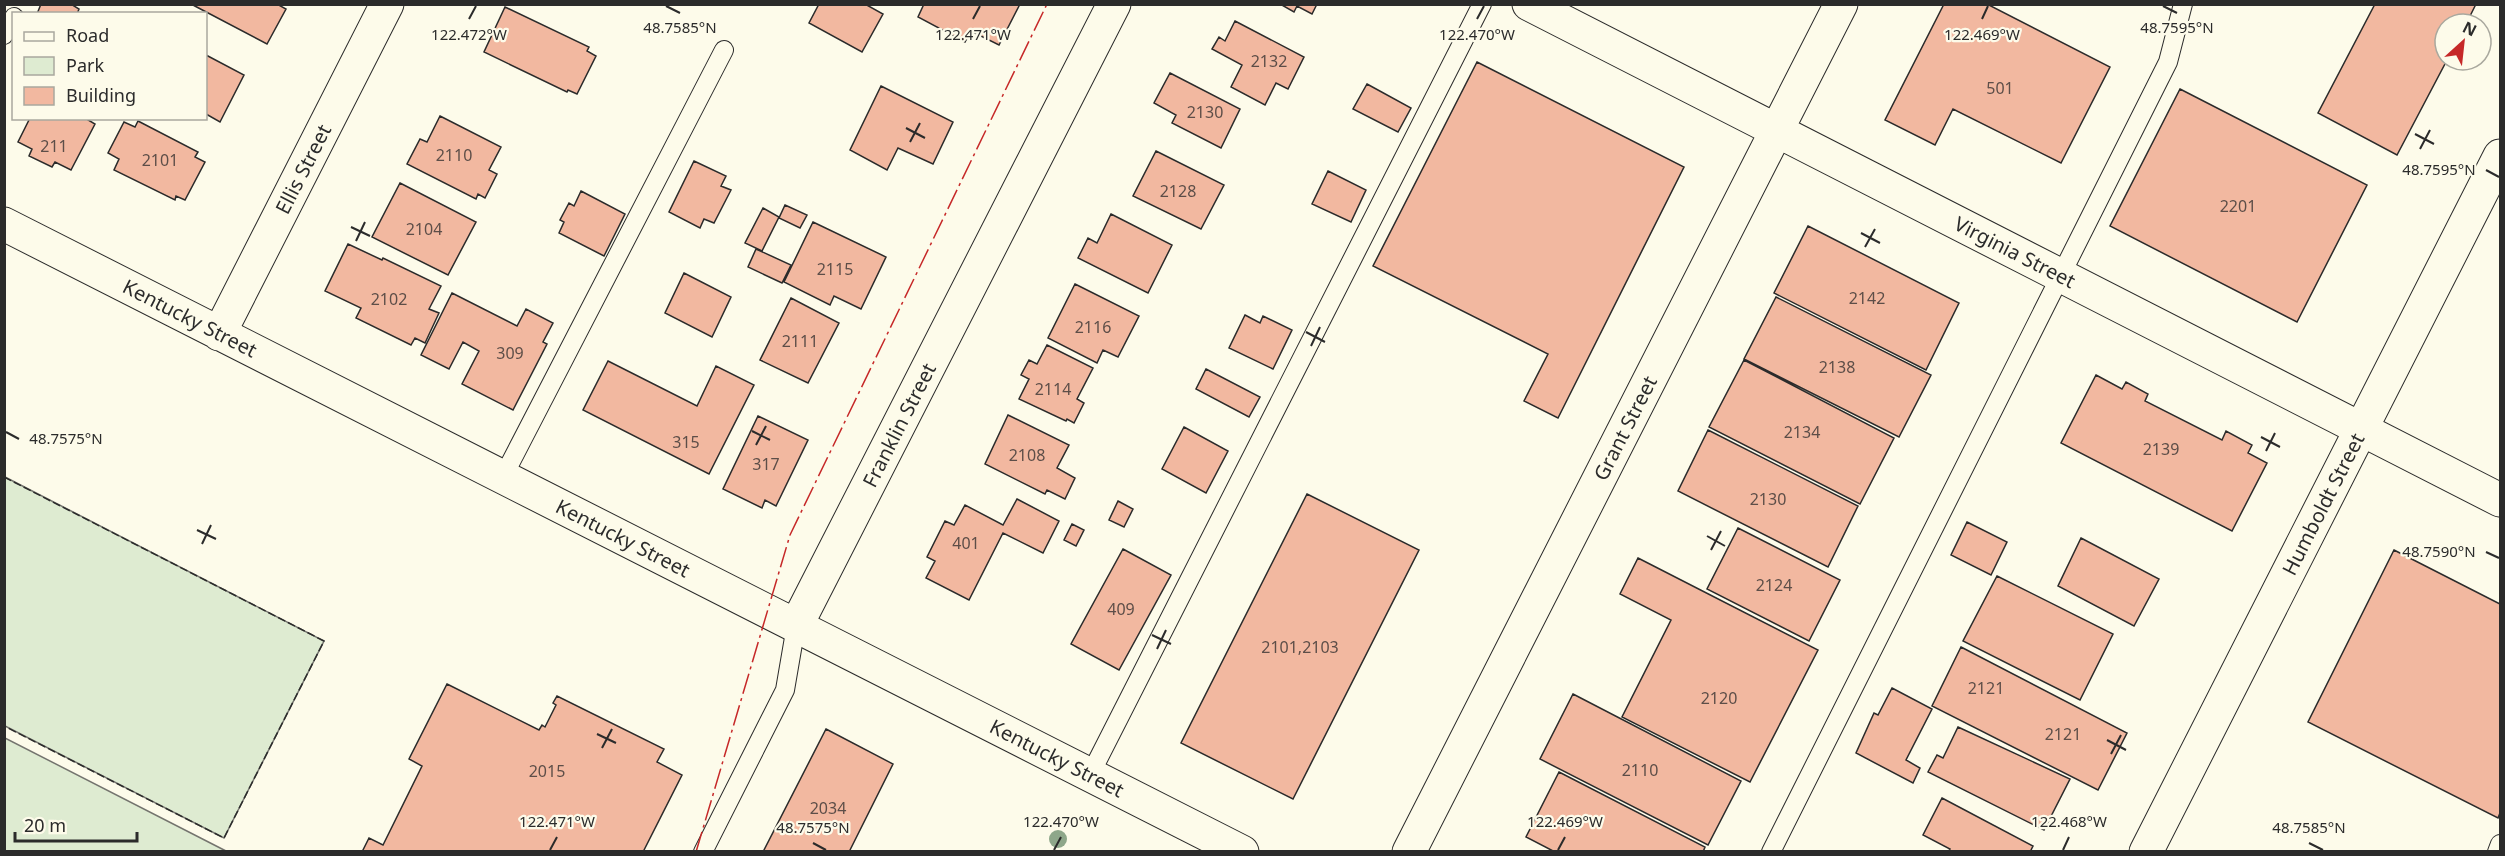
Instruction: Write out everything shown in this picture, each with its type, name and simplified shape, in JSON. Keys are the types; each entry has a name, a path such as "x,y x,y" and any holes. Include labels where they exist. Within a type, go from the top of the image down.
{"street":[{"name":"Ellis Street","path":"219,333 387,4"},
{"name":"Franklin Street","path":"796,626 1114,4"},
{"name":"Virginia Street","path":"1529,4 2500,500"},
{"name":"Grant Street","path":"1409,852 1841,4"},
{"name":"Humboldt Street","path":"2146,852 2500,156"},
{"name":"Kentucky Street","path":"4,225 1242,852"}],"lane":[{"path":"1090,775 1482,4"},
{"path":"1771,852 2168,62 2183,4"},
{"path":"4,35 12,19"},
{"path":"503,477 724,50"},
{"name":"Franklin Street","path":"703,852 785,690 796,626"},
{"path":"2497,852 2500,844"}],"green space":[{"path":"5,477 324,641 224,838 5,726"},
{"path":"5,738 226,851 5,851"}],"building":[{"path":"41,4 71,4 79,9 78,12 38,12"},
{"path":"191,4 277,4 286,9 267,44"},
{"path":"819,4 865,4 883,14 862,52 809,23"},
{"path":"924,4 1020,4 999,45 971,31 965,42 918,17"},
{"path":"1280,4 1317,4 1312,14 1297,6 1294,12"},
{"path":"1944,4 1987,4 2110,67 2061,163 1953,109 1935,145 1885,120"},
{"path":"2375,4 2476,4 2472,12 2433,12 2433,72 2441,72 2397,155 2318,113"},
{"path":"505,7 589,47 587,51 596,56 577,94 568,90 567,92 484,52"},
{"path":"1235,21 1304,57 1288,89 1276,83 1265,105 1231,87 1242,65 1212,49 1219,37 1225,41"},
{"path":"207,56 244,75 220,122 207,115"},
{"path":"1477,62 1684,167 1558,418 1524,401 1548,354 1373,266"},
{"path":"1170,73 1240,109 1221,148 1172,123 1176,115 1154,103"},
{"path":"1367,84 1411,108 1398,132 1353,109"},
{"path":"881,86 953,122 933,164 898,148 887,170 850,150"},
{"path":"2180,89 2367,185 2297,322 2110,226"},
{"path":"440,116 501,147 489,170 497,174 485,198 478,194 476,199 407,164 420,139 427,142"},
{"path":"29,120 88,120 95,124 71,170 55,162 52,167 29,156 32,149 18,142"},
{"path":"138,121 198,152 195,157 205,162 185,200 176,196 175,200 114,170 119,159 108,153 124,122 135,127"},
{"path":"1156,151 1224,185 1201,229 1133,196"},
{"path":"694,161 726,176 721,186 731,190 714,223 704,219 700,228 669,212"},
{"path":"1328,171 1366,190 1351,222 1312,204"},
{"path":"400,183 476,222 448,275 372,237"},
{"path":"581,191 625,214 604,256 559,233 564,222 560,220 569,203 574,206"},
{"path":"785,205 807,215 800,228 779,218"},
{"path":"763,208 779,217 762,251 745,243"},
{"path":"1111,214 1172,245 1148,293 1078,258 1088,238 1097,243"},
{"path":"813,222 886,257 861,309 834,296 830,305 784,282"},
{"path":"1808,226 1959,303 1926,370 1774,293"},
{"path":"348,244 441,286 429,309 439,313 425,343 415,338 411,345 356,318 361,308 325,291"},
{"path":"756,249 791,265 782,283 748,267"},
{"path":"684,273 731,297 712,337 665,313"},
{"path":"1075,284 1139,316 1118,357 1103,350 1097,363 1048,338"},
{"path":"452,293 517,326 526,309 553,323 543,342 547,344 513,410 462,384 479,351 463,342 449,369 421,355"},
{"path":"1776,297 1931,375 1899,437 1744,359"},
{"path":"791,298 839,323 808,383 760,360"},
{"path":"1245,315 1260,323 1263,316 1292,330 1273,369 1229,348"},
{"path":"1047,345 1093,368 1077,399 1084,403 1074,423 1019,399 1029,379 1021,375 1029,360 1037,364"},
{"path":"1744,360 1894,438 1860,504 1709,427"},
{"path":"608,361 697,406 716,366 754,385 709,474 583,410"},
{"path":"1206,369 1260,397 1249,417 1196,389"},
{"path":"2096,375 2122,389 2126,382 2148,394 2145,401 2222,440 2226,431 2252,445 2248,453 2267,463 2232,531 2061,443"},
{"path":"1008,415 1069,445 1057,468 1075,478 1065,499 1047,490 1045,494 985,464"},
{"path":"758,416 808,440 776,506 765,500 762,508 723,489"},
{"path":"1184,427 1228,451 1206,493 1162,469"},
{"path":"1708,430 1858,506 1828,567 1678,491"},
{"path":"1307,494 1419,550 1293,799 1181,743"},
{"path":"1017,499 1059,521 1043,553 1003,533 969,600 926,578 935,561 927,557 945,521 954,525 965,505 1003,525"},
{"path":"1118,501 1133,509 1124,527 1109,520"},
{"path":"1967,522 2007,542 1991,575 1951,555"},
{"path":"1072,524 1084,530 1076,546 1064,540"},
{"path":"1738,528 1840,580 1809,641 1707,589"},
{"path":"2081,538 2159,579 2134,626 2058,586"},
{"path":"1123,549 1171,575 1119,670 1071,644"},
{"path":"2394,550 2500,604 2500,813 2498,818 2308,722"},
{"path":"1638,558 1818,650 1750,782 1622,717 1671,620 1620,594"},
{"path":"1997,576 2113,634 2080,700 1963,641"},
{"path":"1961,647 2127,733 2098,790 1932,706"},
{"path":"447,684 539,730 542,725 545,727 556,705 553,703 557,696 664,749 657,762 682,775 643,852 362,852 369,838 383,845 422,766 409,759"},
{"path":"1892,688 1932,709 1906,760 1920,768 1913,783 1856,753 1874,713 1878,715"},
{"path":"1573,694 1741,781 1708,845 1540,759"},
{"path":"1958,727 2070,779 2044,830 1928,772 1937,755 1943,758"},
{"path":"826,729 893,764 849,852 763,852"},
{"path":"1559,772 1705,847 1703,852 1555,852 1526,837"},
{"path":"1942,798 2033,846 2030,852 1948,852 1950,849 1923,835"}],"fence":[{"path":"4,477 324,641 224,838 4,726"}],"power":[{"path":"696,852 790,535 1047,4"}]}
